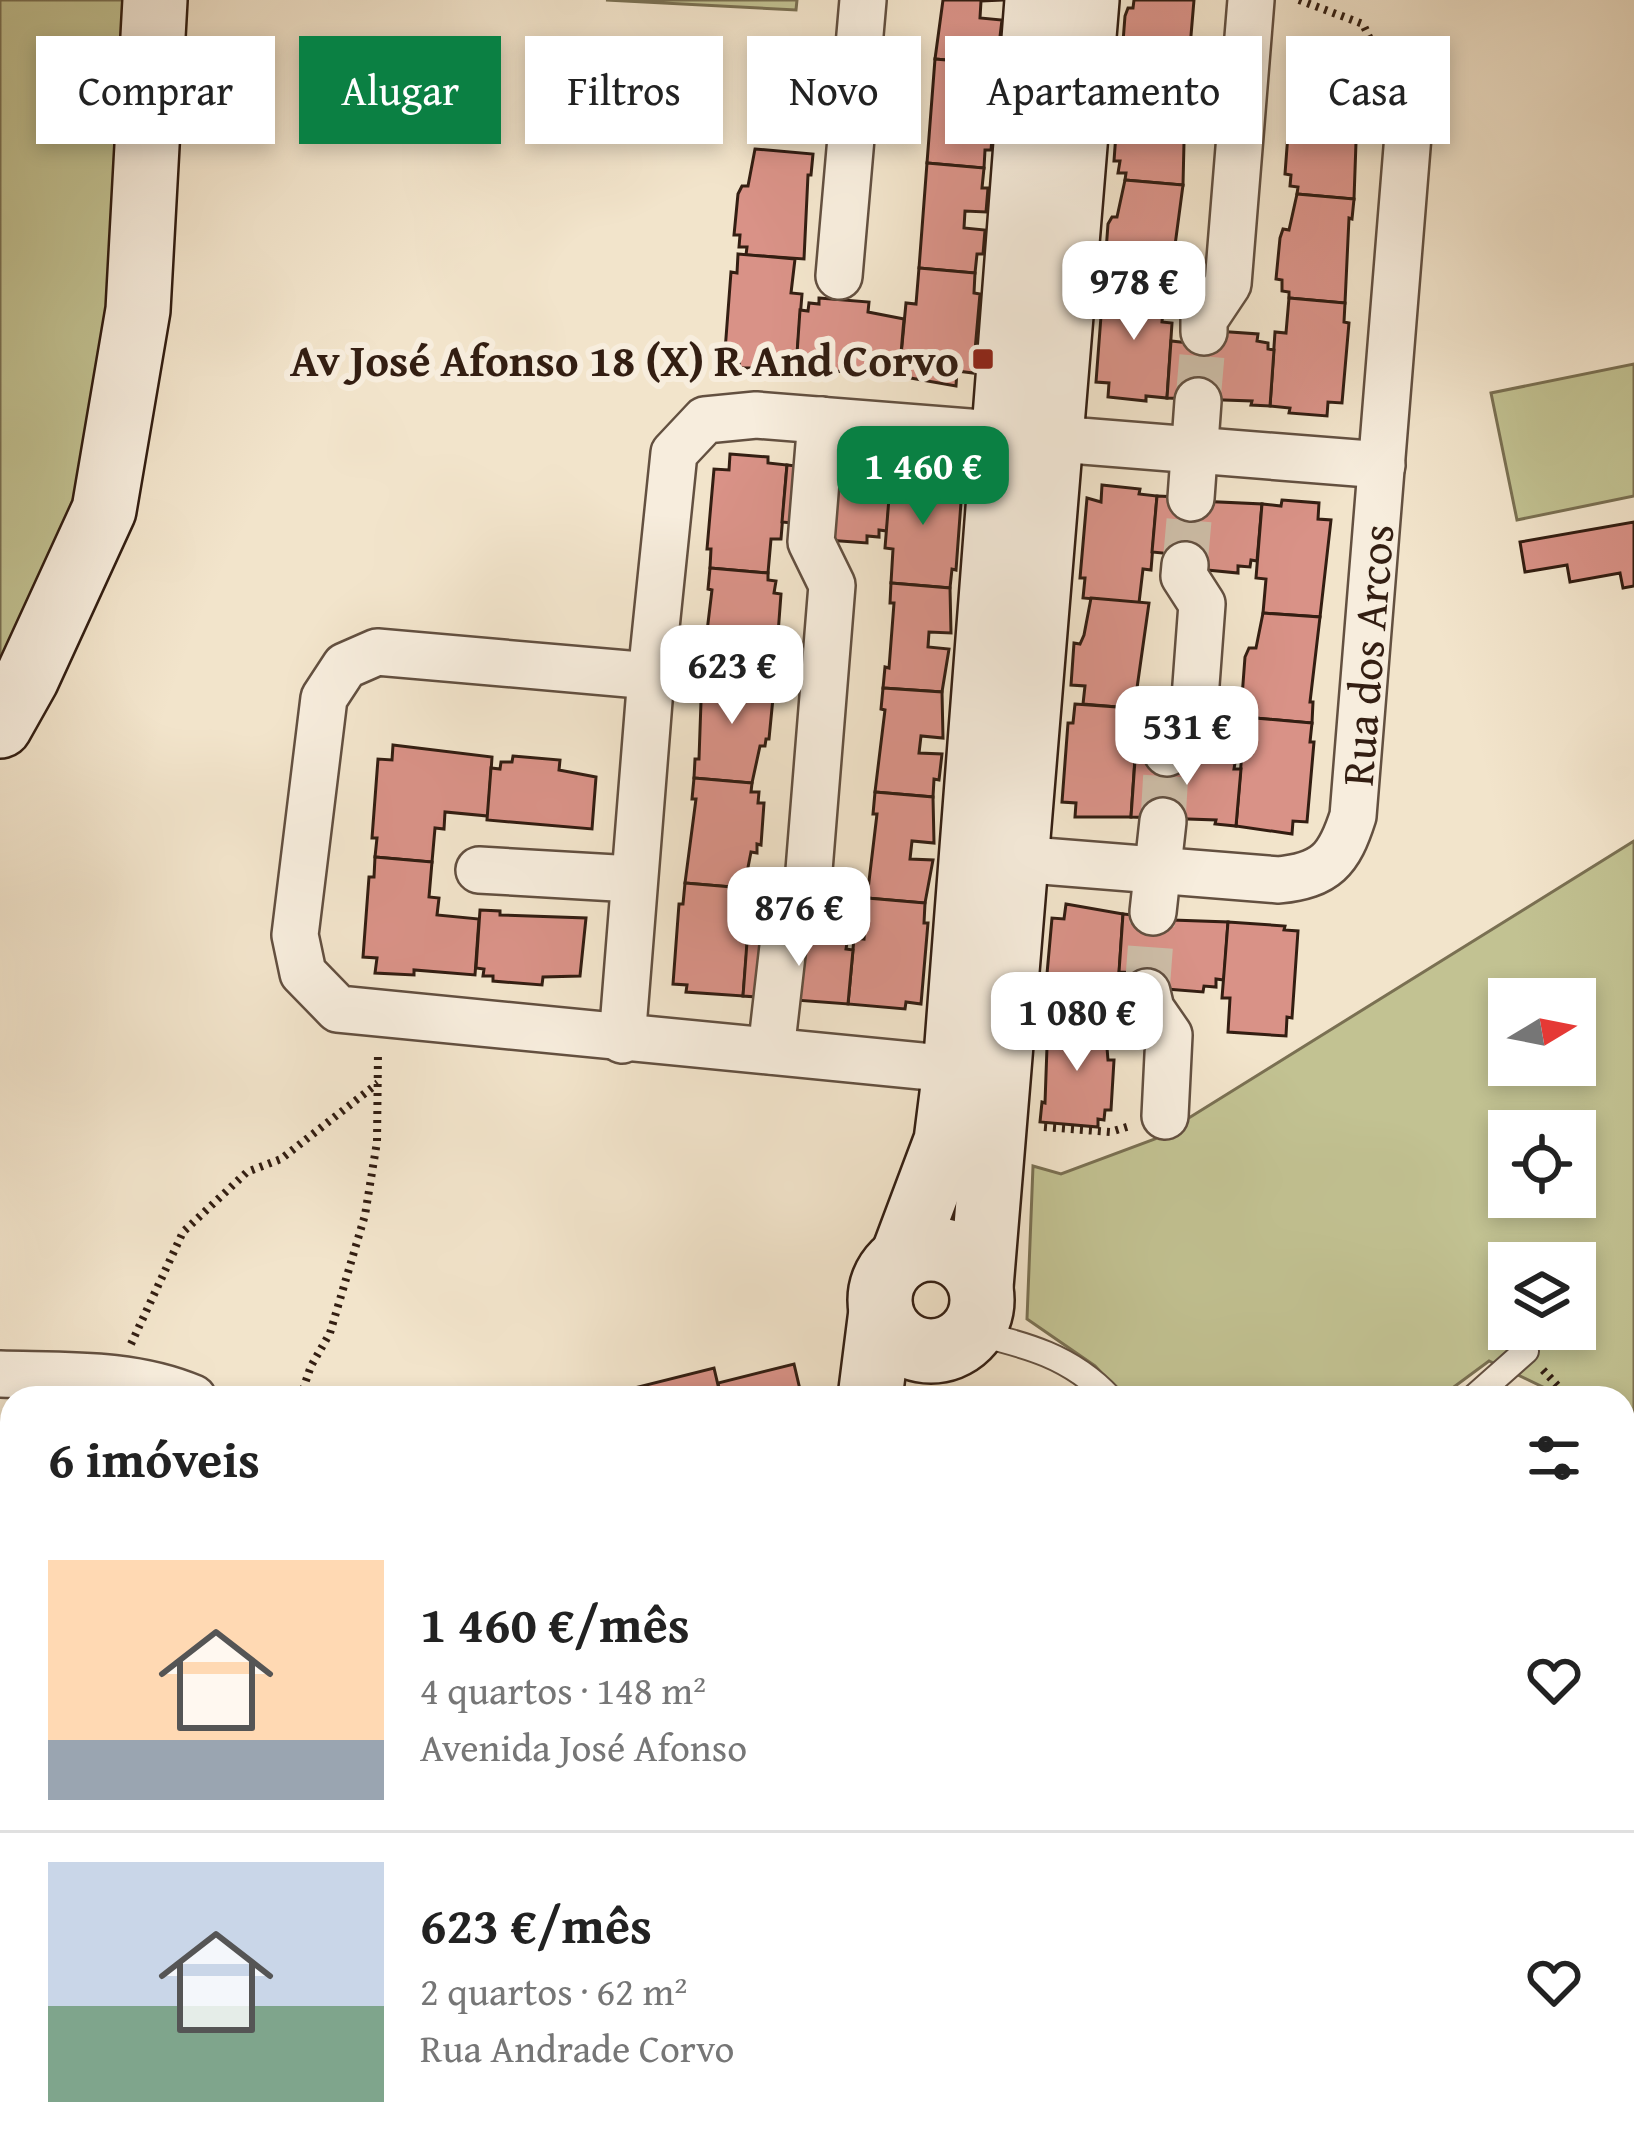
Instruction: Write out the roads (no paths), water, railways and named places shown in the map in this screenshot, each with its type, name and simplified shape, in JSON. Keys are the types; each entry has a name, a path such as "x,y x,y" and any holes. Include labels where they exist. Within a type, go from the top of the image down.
{"street":[{"path":"0,726 104,511 138,310 155,0"},
{"path":"839,276 863,0"},
{"path":"872,1386 891,1284 946,1141 983,1089 1017,859 1037,0"},
{"path":"929,1386 971,1321 975,1272 949,1252 933,1248 891,1284 886,1327 912,1348 946,1350 971,1321 983,1089 1028,435 1087,0"},
{"path":"1204,332 1204,320 1228,284 1251,0"},
{"name":"Rua dos Arcos","path":"1017,859 1156,891 1305,877 1334,859 1346,840 1353,816 1406,144"},
{"path":"1191,498 1198,401"},
{"path":"622,1040 674,453 705,419 756,415 1382,465"},
{"path":"771,1052 786,920 807,895 832,585 811,542 821,420"},
{"path":"1167,753 1168,744 1192,725 1202,604 1184,576 1185,565"},
{"path":"651,676 377,652 345,666 323,698 296,935 303,973 358,1011 771,1052 983,1089"},
{"path":"1156,891 1162,821"},
{"path":"479,871 634,880"},
{"path":"1147,992 1151,1009 1169,1036 1165,1116"},
{"path":"0,1374 117,1378 153,1386"}],"lane":[{"path":"971,1321 1043,1349 1099,1386"},
{"path":"1487,1386 1526,1351"}],"tunnel":[{"path":"1198,401 1204,332"},
{"path":"1185,565 1191,498"},
{"path":"1163,821 1167,753"},
{"path":"1147,992 1153,912"}],"place":[{"name":"Av José Afonso 18 (X) R And Corvo","path":"983,359"}]}
